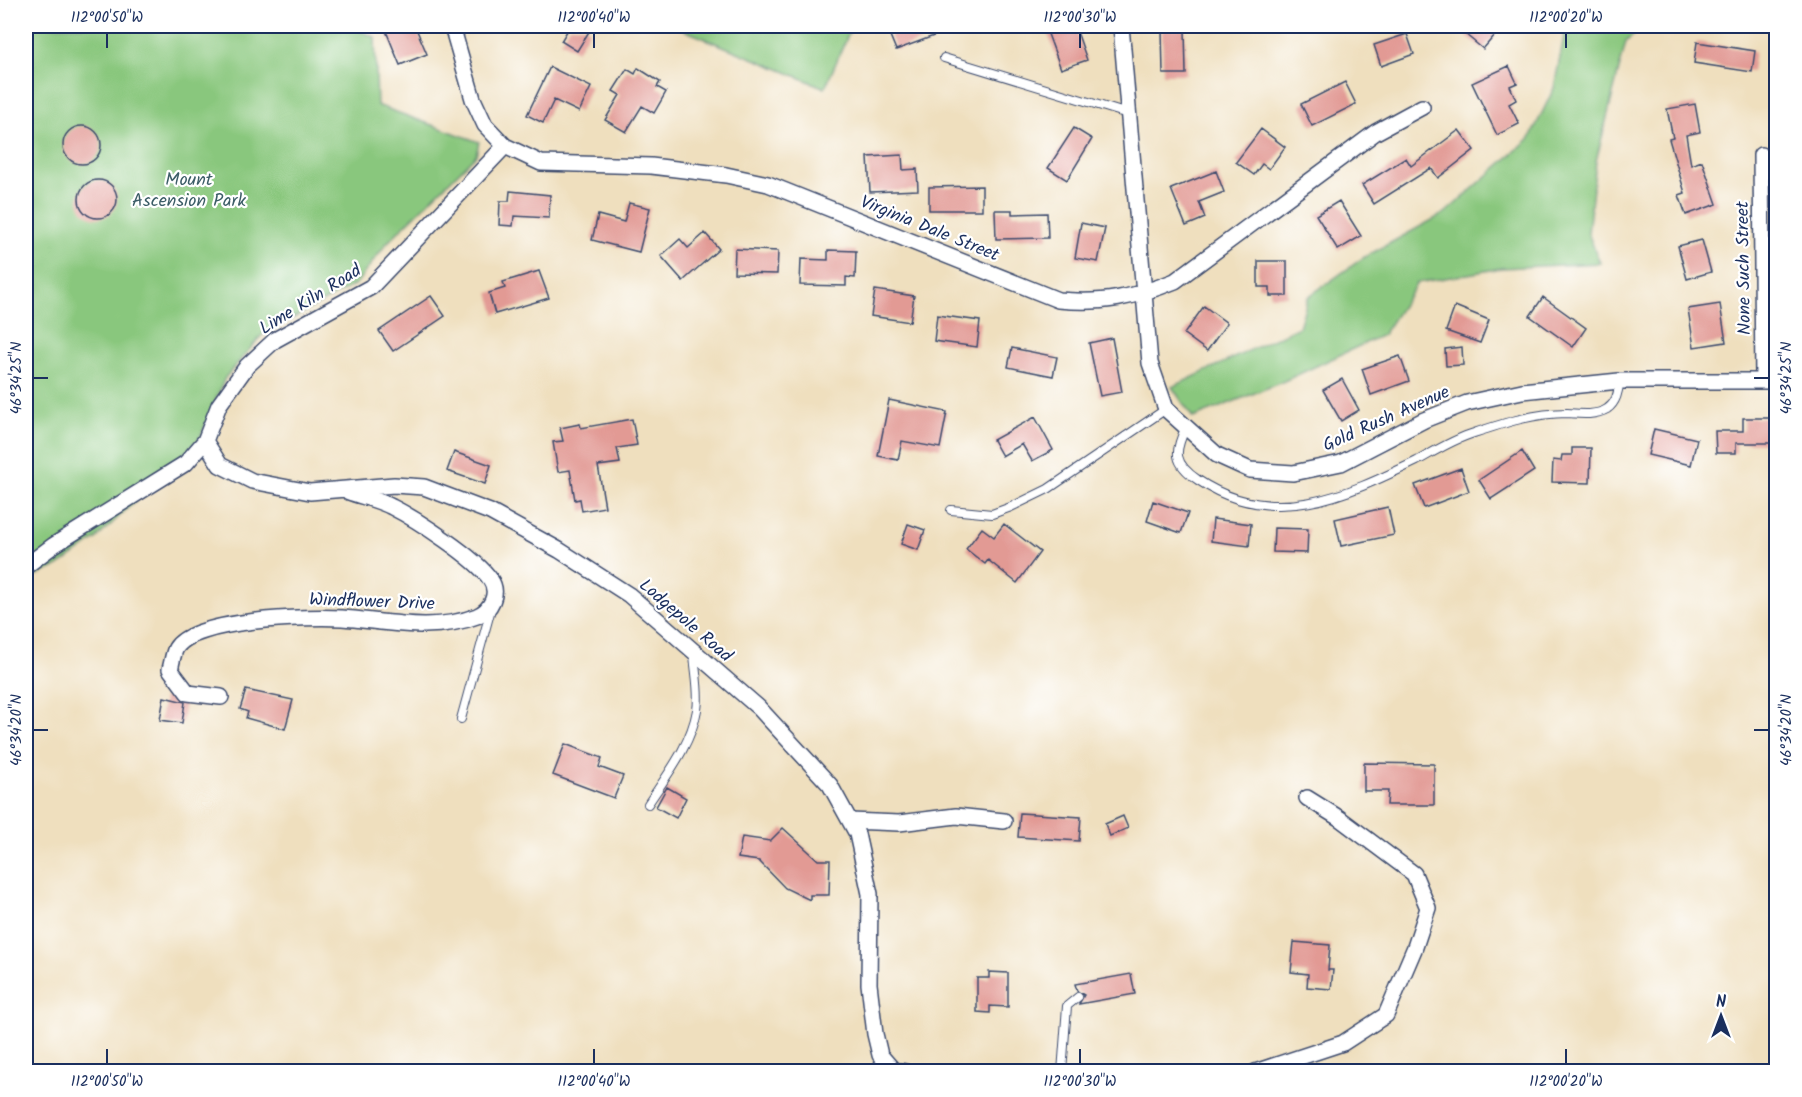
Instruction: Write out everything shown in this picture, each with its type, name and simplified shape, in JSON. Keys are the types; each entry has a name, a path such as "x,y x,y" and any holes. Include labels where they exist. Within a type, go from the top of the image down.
{"street":[{"name":"Virginia Dale Street","path":"452,26 473,99 485,125 505,146 541,162 651,166 726,175 768,184 1058,300 1094,303 1144,293 1175,281 1376,132 1422,107"},
{"name":"Gold Rush Avenue","path":"1121,26 1150,363 1166,409 1217,455 1250,470 1293,473 1341,463 1424,420 1467,404 1522,390 1619,381 1770,381"},
{"name":"Lime Kiln Road","path":"26,566 54,545 186,463 205,441 219,405 247,366 275,340 370,287 505,146"},
{"name":"None Such Street","path":"1761,155 1770,381"},
{"name":"Lodgepole Road","path":"205,441 220,465 252,481 310,492 394,485 424,487 490,512 559,550 629,595 759,708 830,784 857,834 870,894 869,975 875,1034 880,1055 893,1070 905,1071"},
{"path":"344,490 391,507 434,534 481,569 491,580 493,599"},
{"name":"Windflower Drive","path":"221,697 188,693 170,669 176,647 193,633 231,624 283,619 341,618 393,624 441,624 478,616 490,606 493,599"},
{"path":"1255,1071 1343,1043 1386,1015 1415,947 1428,908 1414,874 1340,818 1307,798"},
{"path":"850,821 899,823 956,816 1004,821"}],"lane":[{"path":"944,58 1130,114"},
{"path":"1186,427 1176,448 1179,461 1189,474 1227,494 1270,506 1287,506 1352,491 1469,435 1497,426 1551,413 1596,413 1608,408 1615,400 1619,390 1619,381"},
{"path":"951,510 992,514 1011,507 1048,489 1166,409"},
{"path":"461,719 493,599"},
{"path":"648,804 677,760 691,732 698,708 694,652"},
{"path":"1062,1071 1067,1006 1078,996"}],"green space":[{"name":"Mount Ascension Park","path":"26,26 348,26 375,37 377,105 479,142 476,155 387,243 356,284 262,335 225,378 200,438 96,539 58,566 26,580"},
{"path":"674,26 852,26 825,88"},
{"path":"1566,26 1644,26 1626,42 1596,161 1588,233 1600,263 1502,268 1417,283 1383,335 1282,382 1193,418 1172,387 1299,327 1308,297 1363,258 1445,213 1530,138 1554,88"}],"building":[{"path":"384,26 415,26 427,54 400,65"},
{"path":"570,26 583,26 590,30 577,51 561,41"},
{"path":"886,26 957,26 958,27 896,50"},
{"path":"1045,26 1075,26 1087,60 1061,69"},
{"path":"1472,26 1484,26 1495,35 1483,49 1465,34"},
{"path":"1185,29 1186,74 1163,74 1162,30"},
{"path":"1407,34 1414,54 1381,66 1374,45"},
{"path":"1697,42 1755,51 1752,72 1694,63"},
{"path":"1509,66 1517,83 1510,86 1516,100 1509,104 1519,124 1497,135 1472,83"},
{"path":"550,67 591,87 579,112 554,100 543,123 527,115"},
{"path":"638,68 660,82 657,87 666,92 654,113 642,106 626,132 605,120 620,95 613,91 627,69 635,74"},
{"path":"1345,82 1356,104 1312,126 1301,104"},
{"path":"1695,104 1700,132 1686,135 1691,165 1702,161 1717,204 1686,215 1679,195 1685,193 1669,139 1673,138 1667,109"},
{"path":"82,126 96,131 101,145 96,159 82,164 68,159 63,145 68,131"},
{"path":"1074,128 1092,139 1067,180 1048,168"},
{"path":"1261,129 1285,147 1269,169 1262,164 1254,175 1236,162"},
{"path":"1459,130 1474,150 1438,178 1431,168 1374,204 1362,185 1406,158 1411,166"},
{"path":"902,155 903,170 917,169 918,190 870,192 868,157"},
{"path":"1216,171 1224,192 1199,202 1205,218 1186,226 1171,189"},
{"path":"98,180 111,186 117,199 111,212 98,218 85,212 79,199 85,186"},
{"path":"982,186 982,210 929,210 929,187"},
{"path":"510,191 550,195 549,218 514,216 513,226 499,225 500,201 509,201"},
{"path":"1339,201 1361,236 1338,250 1316,215"},
{"path":"629,203 650,208 639,252 592,240 598,215 624,222"},
{"path":"995,210 1012,210 1012,214 1047,213 1048,238 996,239"},
{"path":"1081,223 1105,228 1098,262 1075,258"},
{"path":"705,233 719,249 683,281 661,256 680,239 688,248"},
{"path":"1702,240 1711,272 1687,279 1678,246"},
{"path":"735,249 778,251 777,274 734,273"},
{"path":"828,250 856,251 855,278 846,277 846,286 800,285 801,259 828,260"},
{"path":"1258,261 1287,261 1287,296 1270,296 1270,287 1258,287"},
{"path":"539,271 549,298 495,314 489,293 505,288 503,282"},
{"path":"875,290 914,296 910,322 871,316"},
{"path":"431,296 445,316 393,351 379,331"},
{"path":"1543,297 1586,328 1573,347 1530,316"},
{"path":"1720,304 1726,342 1694,347 1688,309"},
{"path":"1204,306 1227,323 1207,351 1184,334"},
{"path":"1455,306 1489,320 1480,343 1446,331"},
{"path":"937,315 980,321 977,347 934,341"},
{"path":"1112,338 1122,392 1100,396 1089,343"},
{"path":"1462,347 1463,365 1446,366 1445,349"},
{"path":"1012,348 1057,357 1053,376 1008,367"},
{"path":"1400,356 1409,381 1371,395 1362,369"},
{"path":"1342,379 1359,410 1341,421 1323,390"},
{"path":"889,400 947,412 940,448 902,441 898,460 878,456"},
{"path":"1035,417 1053,450 1032,461 1022,444 1002,456 993,440"},
{"path":"1743,418 1776,418 1776,443 1736,443 1736,453 1716,453 1715,431 1743,431"},
{"path":"632,419 637,445 617,448 620,463 598,466 605,507 582,511 580,499 575,500 570,470 558,472 553,442 563,441 560,428 580,424 581,428"},
{"path":"1654,429 1697,439 1691,465 1648,455"},
{"path":"1572,448 1591,448 1590,483 1552,482 1553,460 1561,461 1562,455 1572,455"},
{"path":"1522,451 1534,471 1491,499 1479,480"},
{"path":"454,452 491,465 485,484 447,471"},
{"path":"1461,468 1469,491 1424,508 1415,485"},
{"path":"1153,501 1188,513 1181,533 1147,521"},
{"path":"1388,507 1394,535 1341,546 1335,519"},
{"path":"1213,519 1251,524 1249,546 1211,541"},
{"path":"908,524 925,530 918,550 901,544"},
{"path":"1004,524 1040,552 1017,583 988,560 985,564 966,549 982,528 994,537"},
{"path":"1274,528 1308,529 1307,553 1273,552"},
{"path":"246,690 293,700 285,729 246,718 248,712 240,709"},
{"path":"164,697 185,702 182,723 160,720"},
{"path":"565,744 602,758 599,767 623,776 614,798 553,775"},
{"path":"1364,763 1434,764 1434,805 1387,805 1388,791 1364,791"},
{"path":"667,787 686,798 676,818 656,807"},
{"path":"1020,813 1081,817 1079,841 1018,837"},
{"path":"1123,816 1128,828 1110,836 1105,824"},
{"path":"783,828 818,860 830,860 829,895 810,895 810,900 785,888 759,861 738,858 742,837 770,841"},
{"path":"1294,942 1330,945 1328,970 1333,970 1331,989 1307,987 1308,974 1291,972"},
{"path":"989,972 1008,973 1008,1007 990,1006 990,1013 977,1012 977,978 989,978"},
{"path":"1131,974 1135,994 1079,1004 1084,995 1077,991 1075,984"}]}
